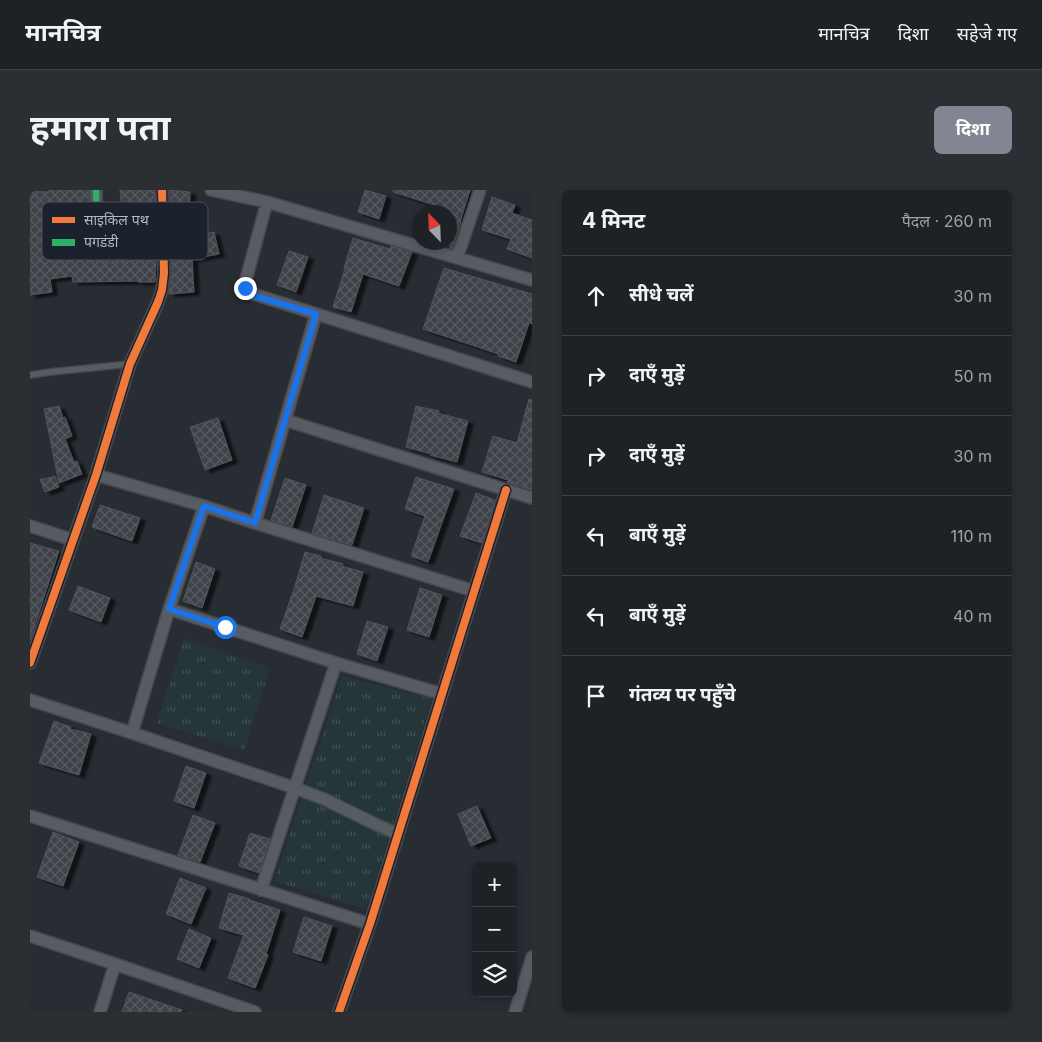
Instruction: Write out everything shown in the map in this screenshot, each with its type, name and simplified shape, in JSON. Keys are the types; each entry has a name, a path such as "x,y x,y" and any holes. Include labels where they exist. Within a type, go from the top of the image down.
{"street":[{"path":"211,190 267,202 532,280"},
{"path":"457,258 480,190"},
{"path":"267,202 245,283 245,288 250,293 532,382"},
{"path":"30,663 33,645 96,475 130,364 162,290 163,260"},
{"path":"255,523 316,314"},
{"path":"285,420 532,498"},
{"path":"96,475 204,506 474,591"},
{"path":"339,1012 370,924 506,490"},
{"path":"132,732 169,609 204,506"},
{"path":"30,526 73,540"},
{"path":"169,609 336,663 442,694"},
{"path":"261,890 336,663"},
{"path":"30,700 132,732 295,788 324,799 398,834"},
{"path":"30,816 370,924"},
{"path":"30,936 255,1012"},
{"path":"515,1012 532,957"},
{"path":"100,1012 115,964"}],"lane":[{"path":"30,376 50,372 130,364"}],"green space":[{"path":"184,639 270,668 244,750 157,723"},
{"path":"342,676 432,699 366,909 274,881"}],"building":[{"path":"49,190 89,190 89,202 42,202 42,260 98,260 107,262 156,260 155,282 73,282 72,276 50,279 52,292 30,295 30,191 49,192"},
{"path":"120,190 155,190 155,202 121,202"},
{"path":"170,190 190,192 190,202 170,202"},
{"path":"365,190 386,196 379,219 358,212"},
{"path":"393,190 470,190 457,234 457,205 434,205 393,192"},
{"path":"492,197 515,205 512,213 532,220 532,258 507,249 511,239 482,230"},
{"path":"214,232 219,254 208,256 208,233"},
{"path":"353,238 390,249 391,246 412,252 399,286 363,274 351,312 333,307"},
{"path":"289,251 308,257 296,292 277,285"},
{"path":"172,260 192,260 194,292 169,294"},
{"path":"444,268 532,294 532,324 529,323 516,362 498,356 498,354 423,329"},
{"path":"529,399 532,400 532,490 482,472 493,436 517,443"},
{"path":"59,406 72,436 65,439 74,462 77,461 82,474 59,483 44,409"},
{"path":"416,406 439,411 438,413 468,421 457,462 406,447"},
{"path":"218,418 232,460 205,470 190,427"},
{"path":"55,476 59,487 45,492 40,479"},
{"path":"416,477 454,489 428,562 411,556 425,516 405,509"},
{"path":"285,478 306,485 292,527 271,520"},
{"path":"476,493 495,500 482,543 460,536"},
{"path":"324,495 364,508 352,545 312,533"},
{"path":"100,505 140,518 132,541 92,527"},
{"path":"30,543 59,551 30,640"},
{"path":"305,552 363,572 353,606 316,596 302,637 280,629"},
{"path":"196,562 215,569 202,608 183,601"},
{"path":"78,586 110,598 101,622 69,610"},
{"path":"420,588 442,595 429,637 407,630"},
{"path":"367,621 388,627 377,661 357,654"},
{"path":"54,721 71,727 70,729 91,734 79,775 39,763"},
{"path":"186,766 206,773 194,808 174,801"},
{"path":"477,806 491,838 471,846 458,814"},
{"path":"193,815 215,823 200,862 178,855"},
{"path":"53,832 79,842 63,886 37,877"},
{"path":"250,833 270,839 259,873 239,866"},
{"path":"180,878 206,888 191,924 166,914"},
{"path":"229,893 280,910 266,954 268,955 255,988 228,978 243,937 243,935 219,928"},
{"path":"304,917 332,926 321,961 293,952"},
{"path":"189,929 211,938 199,968 177,959"},
{"path":"129,992 182,1010 181,1012 122,1012"}],"marked path":[{"path":"96,190 96,202"}],"cycle path":[{"path":"162,190 162,202"},
{"path":"30,663 96,475 130,364 162,290 164,260"},
{"path":"339,1012 370,924 506,490"}],"route":[{"path":"225,627 169,609 204,506 255,523 316,314 255,296 245,288"}]}
